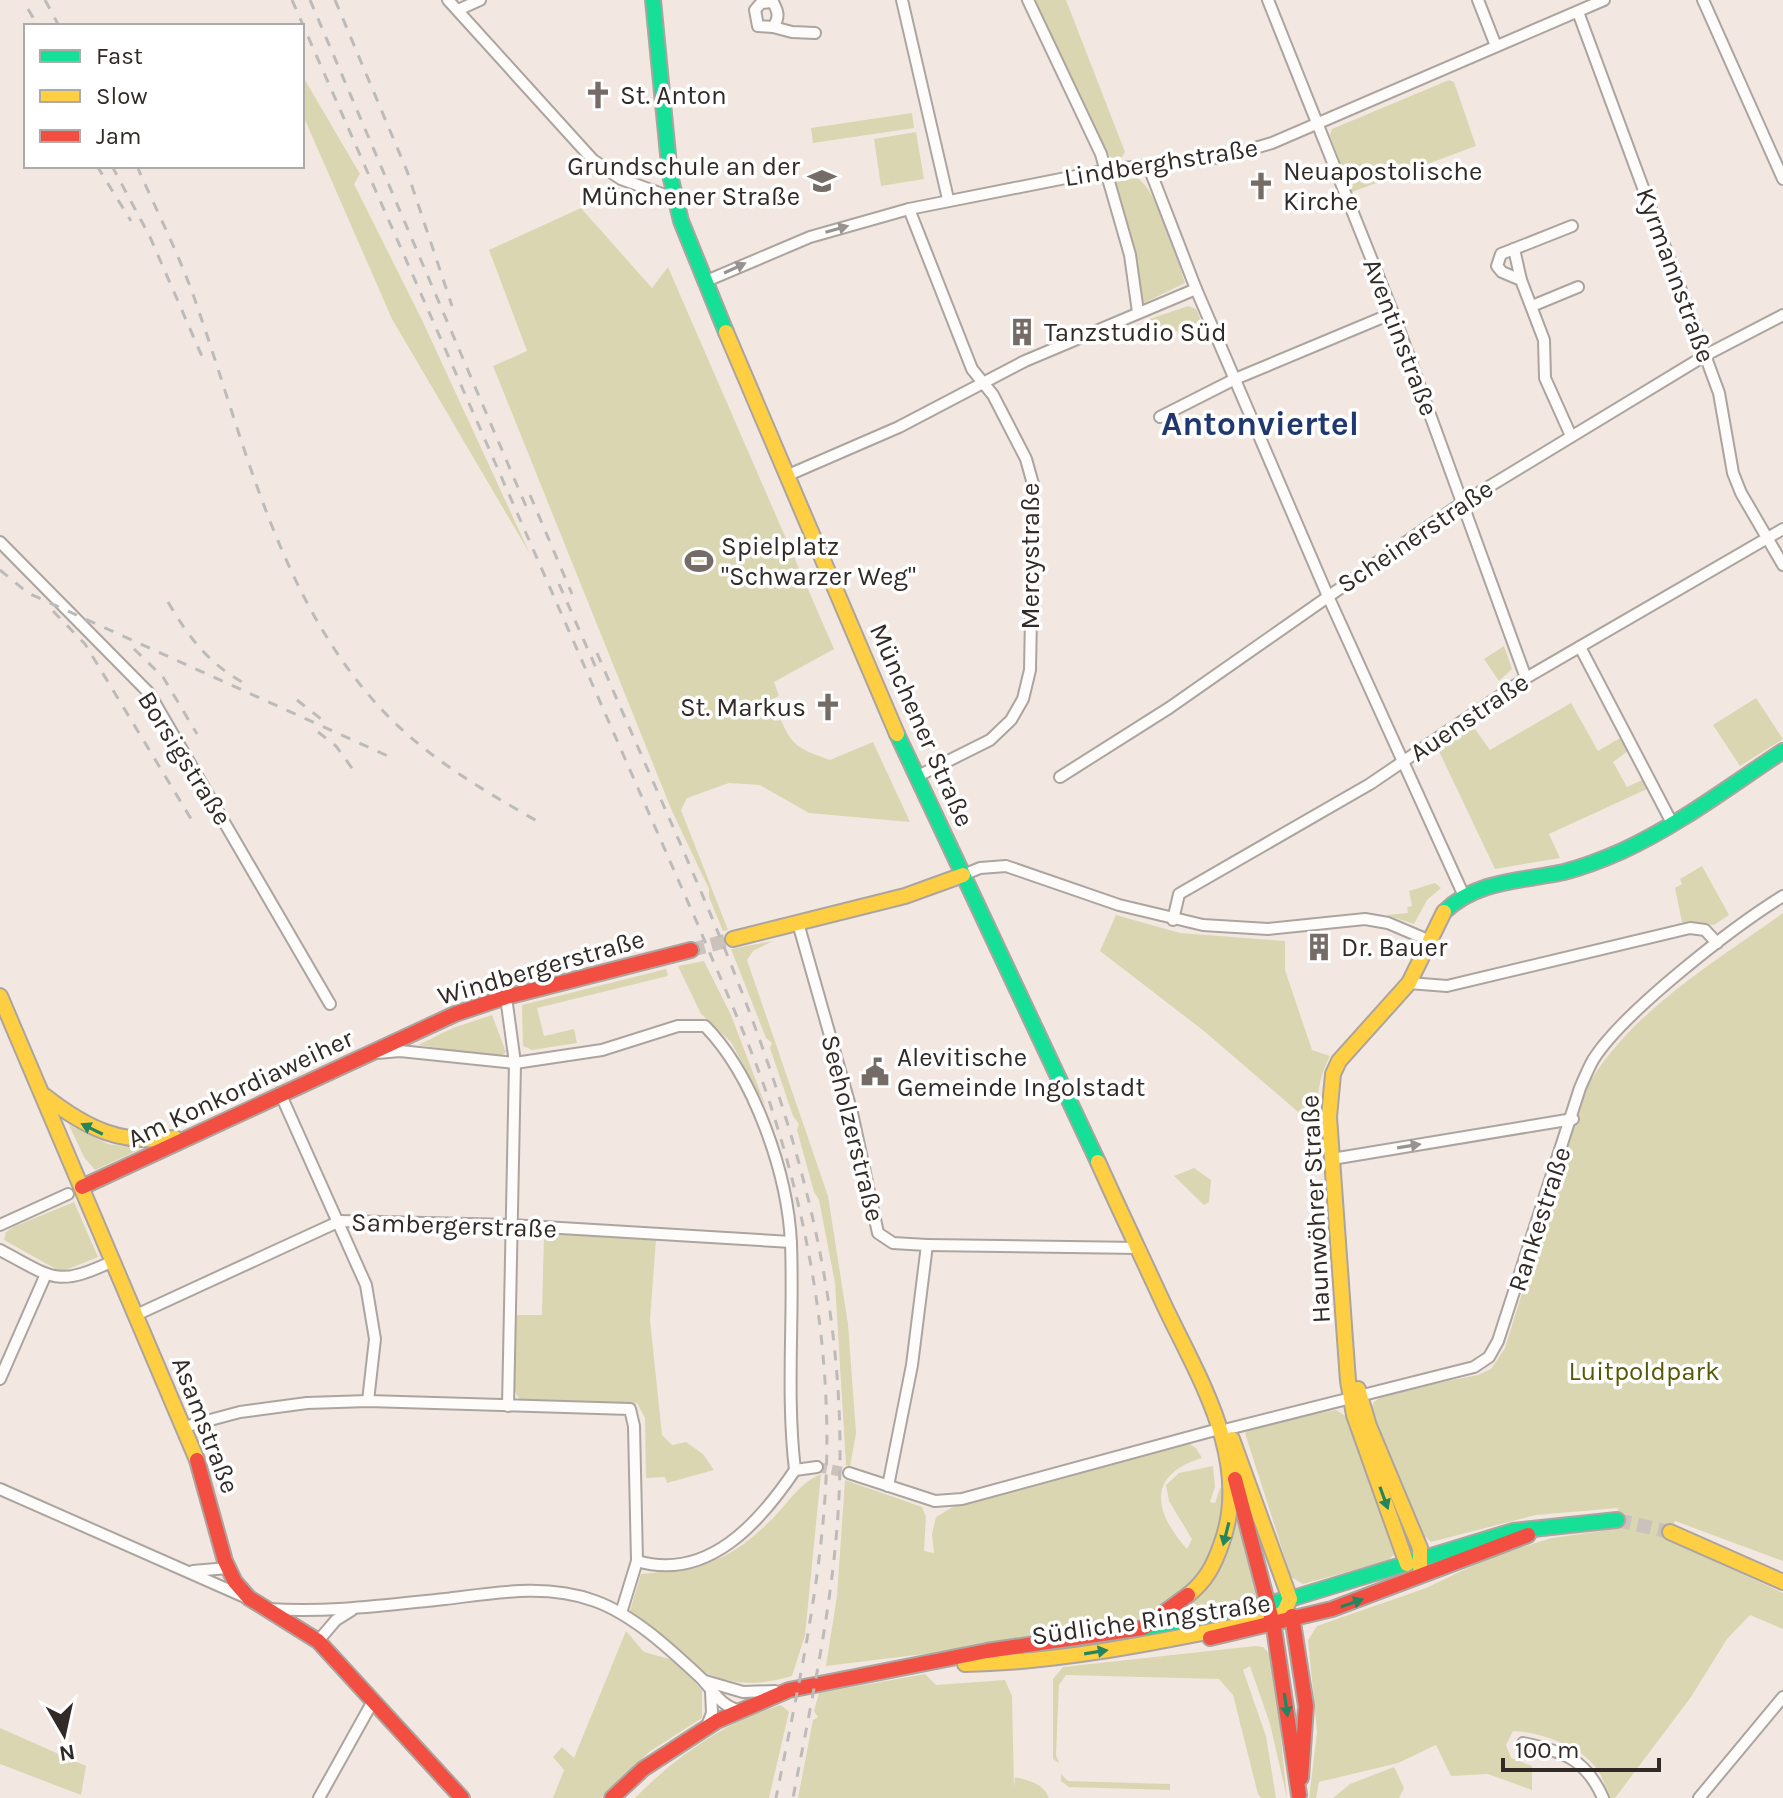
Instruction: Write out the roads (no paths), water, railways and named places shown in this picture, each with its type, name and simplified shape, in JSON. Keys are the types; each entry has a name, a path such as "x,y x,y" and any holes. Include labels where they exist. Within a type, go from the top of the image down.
{"main road":[{"name":"Münchener Straße","path":"653,0 676,199 704,282 916,777 1223,1429 1290,1599 1306,1706 1299,1797"},
{"name":"Haunwöhrer Straße","path":"1416,1565 1355,1396 1347,1346 1329,1117 1336,1067 1350,1046 1409,983 1440,916 1464,896 1484,887 1567,871 1605,858 1672,823 1783,751"},
{"path":"733,939 905,896 963,875"},
{"name":"Windbergerstraße","path":"362,1054 455,1014 506,997 691,950"},
{"name":"Asamstraße","path":"0,996 42,1093 75,1190 113,1261 199,1464 228,1568 249,1598 318,1641 462,1798"},
{"name":"Am Konkordiaweiher","path":"75,1190 362,1054"},
{"path":"42,1093 81,1125 100,1134 140,1142 195,1134"},
{"name":"Münchener Straße","path":"1223,1429 1272,1617 1299,1797"},
{"path":"1143,1628 1196,1589 1217,1560 1231,1510 1228,1457"},
{"path":"1416,1565 1429,1552 1442,1552 1513,1531 1617,1520"},
{"path":"1416,1565 1440,1571 1558,1525"},
{"path":"1670,1532 1783,1582"},
{"name":"Südliche Ringstraße","path":"1290,1599 1416,1565"},
{"name":"Südliche Ringstraße","path":"612,1798 643,1769 661,1760 705,1728 738,1710 789,1690 924,1663 1143,1628 1272,1617 1293,1623 1416,1565"},
{"path":"1272,1617 1284,1612 1290,1599"},
{"name":"Südliche Ringstraße","path":"924,1663 1020,1661 1128,1647 1272,1617"},
{"name":"Südliche Ringstraße","path":"627,1798 661,1760"}],"street":[{"path":"448,0 593,160 621,179 676,199"},
{"path":"458,10 480,0"},
{"path":"902,0 948,199"},
{"path":"1028,0 1106,170 1130,255 1138,312"},
{"name":"Aventinstraße","path":"1268,0 1393,313 1526,678"},
{"path":"1478,0 1496,46"},
{"name":"Lindberghstraße","path":"704,282 810,237 948,199 1106,170 1235,154 1317,125 1604,0"},
{"path":"1703,0 1783,179"},
{"path":"773,27 778,15 772,1 761,3 755,10 758,26 815,33"},
{"name":"Kyrmannstraße","path":"1578,12 1719,393 1733,473 1748,509 1783,565"},
{"path":"1148,165 1196,289 1327,594 1401,763 1464,896"},
{"name":"Mercystraße","path":"909,209 972,369 1019,445 1033,484 1027,686 1011,720 990,740 916,777"},
{"path":"1521,280 1502,272 1497,266 1501,254 1572,226"},
{"path":"1514,249 1521,280 1544,340 1545,378 1571,436"},
{"path":"1532,306 1578,287"},
{"path":"786,476 899,427 1013,367 1196,289"},
{"path":"1160,417 1235,379 1393,313"},
{"name":"Scheinerstraße","path":"1060,777 1169,708 1327,594 1462,503 1706,355 1783,315"},
{"name":"Auenstraße","path":"1173,920 1179,894 1401,763 1526,678 1783,529"},
{"name":"Borsigstraße","path":"0,542 149,693 330,1004"},
{"path":"1580,647 1672,823"},
{"path":"963,875 980,868 1006,866 1173,920 1249,929 1365,919 1388,923 1428,940"},
{"name":"Rankestraße","path":"849,1473 935,1501 962,1499 1223,1429 1474,1367 1489,1357 1498,1341 1573,1119 1580,1088 1593,1060 1641,1008 1717,943 1783,896"},
{"name":"Seeholzerstraße","path":"798,923 849,1102 878,1233 893,1243 927,1245 1139,1248"},
{"path":"1409,983 1447,986 1690,928 1705,930 1717,943"},
{"path":"506,997 515,1063 508,1406"},
{"name":"Am Konkordiaweiher","path":"362,1054 400,1051 515,1063 602,1050 678,1026 705,1026 744,1078 760,1116 779,1180 791,1242"},
{"path":"280,1093 340,1221 366,1285 374,1319 374,1357 368,1401"},
{"path":"1332,1159 1573,1119"},
{"path":"0,1225 75,1190"},
{"name":"Sambergerstraße","path":"136,1315 340,1221 511,1225 791,1242"},
{"path":"637,1561 686,1564 717,1551 762,1515 795,1470 790,1417 791,1242"},
{"path":"888,1486 912,1365 927,1245"},
{"path":"0,1250 46,1274 66,1279 113,1261"},
{"path":"0,1379 46,1274"},
{"path":"184,1427 275,1406 368,1401 630,1409 634,1426 637,1561 621,1613"},
{"path":"795,1470 817,1467"},
{"path":"0,1489 249,1598"},
{"path":"187,1570 204,1572 228,1568"},
{"path":"269,1609 310,1612 533,1590 571,1593 621,1613 727,1706 738,1710"},
{"path":"318,1641 336,1620 353,1609"},
{"path":"706,1685 743,1692 789,1690"},
{"path":"705,1728 712,1713 706,1685"},
{"path":"1699,1798 1783,1697"},
{"path":"319,1798 373,1701"},
{"path":"1523,1743 1560,1750 1576,1758 1595,1780 1603,1798"}],"tunnel":[{"path":"691,950 733,939"},
{"path":"817,1467 849,1473"},
{"path":"1617,1520 1670,1532"}],"railway":[{"path":"45,0 58,24"},
{"path":"292,0 303,24"},
{"path":"310,0 528,511"},
{"path":"335,0 407,171 452,306"},
{"path":"28,9 37,24"},
{"path":"304,27 698,925 757,1068 788,1164 818,1312 824,1361 827,1461 816,1583 776,1798"},
{"path":"98,168 131,221"},
{"path":"113,168 150,237 204,361"},
{"path":"138,168 191,288 270,520 317,621 348,668 401,729 456,772 537,821"},
{"path":"530,495 572,594"},
{"path":"0,570 28,593 390,757"},
{"path":"559,584 596,668"},
{"path":"168,602 199,647 218,666 242,682"},
{"path":"53,611 85,644 196,827"},
{"path":"134,649 163,677 197,734"},
{"path":"597,653 683,850 762,1046 794,1146 819,1249 835,1354 839,1506 824,1632 793,1798"},
{"path":"297,700 321,719"},
{"path":"318,732 336,746 357,775"}],"place":[{"name":"St. Anton","path":"598,95"},
{"name":"Grundschule an der Münchener Straße","path":"822,181"},
{"name":"Neuapostolische Kirche","path":"1261,186"},
{"name":"Tanzstudio Süd","path":"1022,332"},
{"name":"Spielplatz \"Schwarzer Weg\"","path":"699,561"},
{"name":"St. Markus","path":"828,707"},
{"name":"Dr. Bauer","path":"1319,947"},
{"name":"Alevitische Gemeinde Ingolstadt","path":"875,1072"}],"district":[{"name":"Antonviertel","path":"1260,423"}],"park label":[{"name":"Luitpoldpark","path":"1644,1371"}]}
